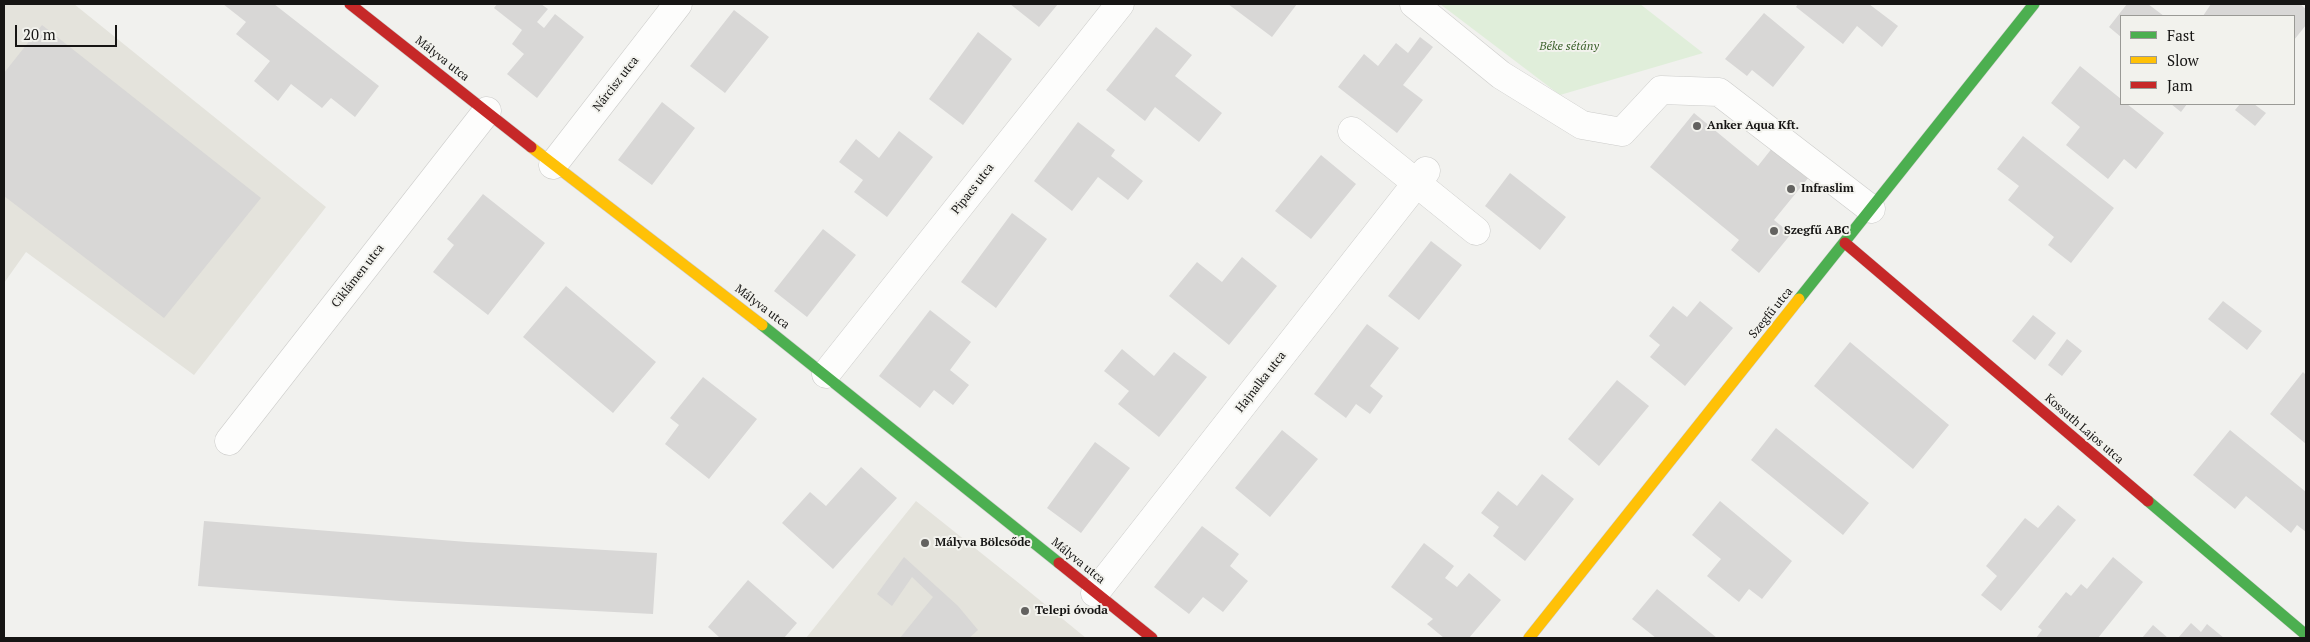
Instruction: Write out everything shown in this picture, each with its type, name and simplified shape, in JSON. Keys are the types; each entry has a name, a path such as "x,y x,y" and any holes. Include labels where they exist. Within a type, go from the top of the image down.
{"street":[{"name":"Mályva utca","path":"350,4 488,111 553,165 826,374 1152,638"},
{"name":"Nárcisz utca","path":"553,165 678,4"},
{"name":"Pipacs utca","path":"826,374 1120,4"},
{"path":"1414,4 1501,75 1582,124 1622,132 1661,90 1719,92 1871,209"},
{"name":"Szegfű utca","path":"1529,638 2034,4"},
{"name":"Ciklámen utca","path":"229,441 488,111"},
{"path":"1352,131 1422,177 1476,231"},
{"name":"Hajnalka utca","path":"1096,593 1422,177"},
{"name":"Kossuth Lajos utca","path":"1845,243 2306,635"}],"shaded area":[{"path":"4,4 74,4 326,207 194,375 26,252 4,283"},
{"name":"Mályva Bölcsőde","path":"916,501 1020,584 1086,638 806,638"}],"green space":[{"name":"Béke sétány","path":"1440,4 1640,4 1703,53 1560,95"}],"building":[{"path":"223,4 274,4 379,86 355,117 331,98 322,108 291,84 278,101 254,81 270,61 236,34 246,22"},
{"path":"497,4 541,4 548,9 537,22 544,28 555,14 584,37 537,98 507,74 524,54 512,44 522,30 494,8"},
{"path":"1010,4 1058,4 1039,27"},
{"path":"1228,4 1297,4 1272,37"},
{"path":"1798,4 1869,4 1898,26 1882,47 1857,26 1843,44 1796,7"},
{"path":"2127,4 2148,4 2163,15 2120,15 2120,36 2109,27"},
{"path":"2211,4 2300,4 2306,9 2306,25 2295,39 2295,15 2204,15"},
{"path":"734,10 769,37 725,93 690,66"},
{"path":"1764,13 1805,47 1773,87 1752,70 1747,76 1725,59"},
{"path":"42,25 261,198 164,318 4,196 4,73"},
{"path":"1156,27 1192,55 1175,76 1222,113 1199,142 1155,107 1145,121 1106,90"},
{"path":"978,32 1012,59 963,125 929,99"},
{"path":"1420,37 1433,47 1403,85 1423,100 1397,133 1338,87 1364,54 1378,66 1396,43 1408,53"},
{"path":"2080,66 2120,98 2120,105 2128,105 2164,133 2136,169 2124,159 2108,179 2066,145 2080,127 2051,103"},
{"path":"662,102 695,128 652,185 618,160"},
{"path":"2172,105 2186,105 2181,112"},
{"path":"2239,105 2255,105 2266,113 2255,126 2235,110"},
{"path":"1694,113 1758,166 1773,147 1809,177 1774,220 1791,234 1759,273 1731,250 1739,240 1650,167"},
{"path":"1078,122 1115,150 1111,156 1143,181 1128,200 1098,177 1072,211 1034,181"},
{"path":"899,131 933,157 887,217 854,192 863,180 839,162 856,139 879,158"},
{"path":"2023,136 2114,208 2071,263 2048,245 2054,237 2008,200 2019,186 1997,169"},
{"path":"1321,155 1356,184 1311,239 1275,211"},
{"path":"1510,173 1566,217 1540,250 1485,206"},
{"path":"483,194 545,243 488,315 433,272 454,245 447,239"},
{"path":"1012,213 1047,239 996,308 961,282"},
{"path":"823,229 856,255 807,317 774,291"},
{"path":"1431,241 1462,265 1419,320 1388,296"},
{"path":"1242,257 1277,286 1229,345 1169,296 1197,262 1222,282"},
{"path":"566,286 656,362 613,413 523,337"},
{"path":"1700,301 1733,328 1685,386 1650,357 1660,345 1649,336 1673,306 1687,317"},
{"path":"2223,301 2262,331 2247,350 2208,319"},
{"path":"930,310 971,342 950,370 969,385 953,405 934,390 920,408 879,376"},
{"path":"2033,315 2056,333 2035,360 2012,341"},
{"path":"1367,324 1399,348 1370,386 1383,396 1370,414 1356,404 1346,418 1314,394"},
{"path":"2067,339 2082,351 2062,376 2048,365"},
{"path":"1850,342 1949,425 1913,469 1814,386"},
{"path":"1122,349 1154,376 1174,352 1207,377 1159,437 1118,404 1129,391 1104,371"},
{"path":"2303,372 2306,375 2306,444 2270,414"},
{"path":"703,377 757,419 709,479 665,444 679,425 670,418"},
{"path":"1617,380 1649,406 1599,466 1568,439"},
{"path":"1776,428 1869,503 1843,535 1751,460"},
{"path":"1282,430 1318,459 1270,517 1235,488"},
{"path":"2230,430 2306,492 2306,532 2297,525 2291,533 2246,496 2235,509 2193,475"},
{"path":"1095,442 1130,468 1081,533 1047,508"},
{"path":"861,467 897,498 833,569 782,523 810,492 826,506"},
{"path":"1542,474 1574,499 1525,561 1493,536 1499,527 1481,513 1498,491 1517,506"},
{"path":"1720,501 1792,561 1762,599 1749,589 1739,602 1707,576 1721,559 1692,535"},
{"path":"2058,505 2076,520 2001,611 1981,595 1997,576 1986,566 2025,518 2038,528"},
{"path":"204,521 467,542 657,553 653,614 400,601 198,586"},
{"path":"1202,526 1239,554 1230,566 1248,581 1223,612 1203,597 1189,614 1154,587"},
{"path":"1424,543 1454,566 1445,578 1457,587 1469,573 1501,600 1469,638 1444,638 1427,624 1433,619 1391,587"},
{"path":"904,557 958,606 978,630 969,638 900,638 933,597 912,577 892,606 877,594"},
{"path":"2113,557 2143,582 2098,638 2036,638 2042,630 2038,627 2066,592 2071,596 2081,584 2087,589"},
{"path":"748,580 797,623 784,638 720,638 708,627"},
{"path":"1657,589 1717,638 1656,638 1632,619"},
{"path":"2191,623 2201,632 2207,624 2224,638 2178,638"},
{"path":"2153,625 2168,638 2142,638"}],"traffic: fast":[{"path":"1799,299 2034,4"},
{"path":"762,325 1059,563"},
{"path":"2148,501 2306,635"}],"traffic: slow":[{"path":"531,147 762,325"},
{"path":"1529,638 1799,299"}],"traffic: jam":[{"path":"350,4 531,147"},
{"path":"1845,243 2148,501"},
{"path":"1059,563 1152,638"}],"place":[{"name":"Anker Aqua Kft.","path":"1697,126"},
{"name":"Infraslim","path":"1791,189"},
{"name":"Szegfű ABC","path":"1774,231"},
{"name":"Mályva Bölcsőde","path":"925,543"},
{"name":"Telepi óvoda","path":"1025,611"}]}
